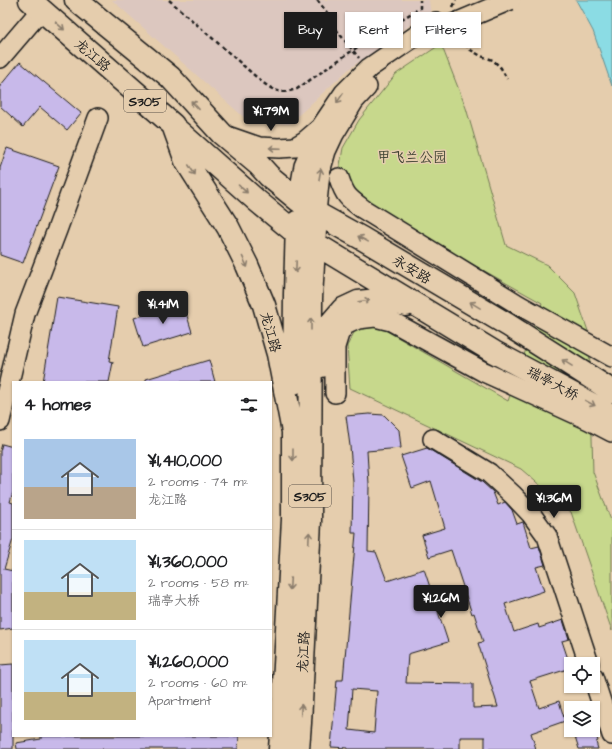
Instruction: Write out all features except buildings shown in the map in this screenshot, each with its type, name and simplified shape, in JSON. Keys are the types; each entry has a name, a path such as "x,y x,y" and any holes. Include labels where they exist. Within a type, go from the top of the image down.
{"main road":[{"name":"S305","path":"76,0 170,77 222,134"},
{"name":"龙江路","path":"36,5 173,126 186,161 228,227 247,265 264,305 278,354 293,432 293,519 280,749"},
{"name":"永安路","path":"173,126 250,195 305,238 494,352"},
{"name":"永安路","path":"222,134 259,165 269,176 316,213 363,239 508,325"},
{"path":"298,200 305,238"},
{"path":"293,432 295,294 305,238 316,213"},
{"name":"龙江路","path":"298,749 310,521 310,298 305,238"},
{"path":"311,401 321,375 323,345 331,323 343,309 358,302 378,300 421,308"},
{"name":"瑞亭大桥","path":"508,325 612,391"},
{"name":"瑞亭大桥","path":"494,352 612,414"}],"street":[{"path":"464,12 487,0"},
{"path":"476,12 510,0"},
{"path":"0,58 36,5"},
{"path":"298,200 304,166 321,127 344,93 369,68 411,42"},
{"path":"316,213 320,172 326,151 334,134 354,101 375,78 411,48"},
{"path":"0,421 24,314 98,118"},
{"path":"222,134 259,147 295,147 305,141 321,127"},
{"path":"339,178 341,186 348,198 363,209 519,305 612,357"},
{"path":"335,393 335,347 339,334 345,325 358,319 375,317 391,321 484,372 612,432"},
{"path":"432,439 489,473 531,514 547,536 587,657"},
{"path":"598,693 612,736"}],"path":[{"path":"169,0 262,82 274,91 288,92 297,89 369,39 420,8 420,0"},
{"path":"317,0 352,51 369,68"},
{"path":"452,12 456,0"},
{"path":"468,48 481,56 493,60 501,68 507,79"}],"shaded area":[{"path":"112,0 429,0 431,12 411,12 411,25 403,30 403,12 345,12 345,48 378,48 349,69 289,124 247,120"}],"green space":[{"name":"甲飞兰公园","path":"435,48 443,48 466,108 506,245 547,265 575,293 589,334 593,472 612,523 612,631 571,512 521,469 350,388 347,346 357,327 373,323 508,401 542,303 366,205 342,178 340,165 343,148 359,120 396,74"}],"water":[{"path":"576,0 612,0 612,86 593,31"}]}
